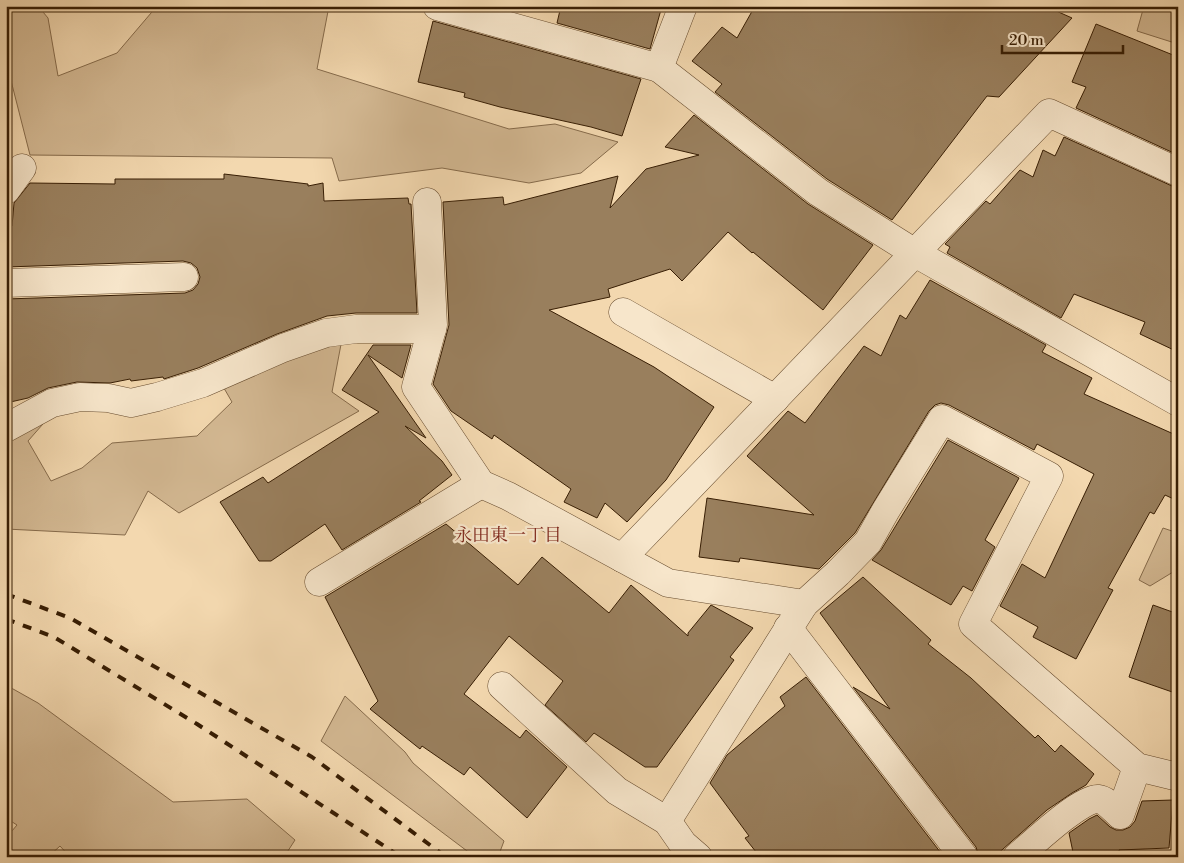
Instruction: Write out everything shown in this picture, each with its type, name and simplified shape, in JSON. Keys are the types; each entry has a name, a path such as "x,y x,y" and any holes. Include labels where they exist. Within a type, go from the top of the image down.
{"street":[{"path":"437,6 471,11 659,68 818,192 915,253 1178,402"},
{"path":"659,68 683,6"},
{"path":"622,558 1049,113 1178,172"},
{"path":"6,190 22,168"},
{"path":"427,202 433,325 416,387 481,484 508,496 668,583 804,604"},
{"path":"6,283 184,278"},
{"path":"623,312 775,399"},
{"path":"6,428 52,403 80,397 108,398 131,403 157,398 203,383 283,348 326,333 356,329 432,329"},
{"path":"667,821 804,604 868,542 942,419 1049,476 973,624 1137,767 1178,777"},
{"path":"319,582 481,484"},
{"path":"788,628 964,857"},
{"path":"502,686 616,791 667,821 683,844 698,857"},
{"path":"1017,857 1068,814 1089,801 1098,799 1107,803 1120,815 1137,767"}],"shaded area":[{"path":"6,6 38,6 48,18 58,76 117,53 157,6 329,6 317,69 509,129 555,124 618,142 581,173 529,183 442,168 339,181 332,158 30,155 6,61"},
{"path":"1144,6 1178,6 1178,44 1137,31"},
{"path":"342,339 332,392 359,411 179,513 148,491 125,535 6,529 6,436 50,416 28,441 51,481 82,468 112,443 197,436 232,402 221,383"},
{"path":"1163,528 1178,533 1178,569 1150,586 1139,580"},
{"path":"6,685 38,703 173,802 247,799 295,840 284,857 70,857 60,846 48,857 6,857 6,838 17,825 6,818"},
{"path":"345,696 405,752 413,763 504,841 498,857 475,857 321,741"}],"building":[{"path":"561,6 662,6 650,49 557,23"},
{"path":"755,6 1045,6 1072,18 999,97 987,96 892,220 827,179 715,92 722,84 692,61 722,27 737,38"},
{"path":"433,21 641,79 622,136 591,127 500,107 464,97 465,93 418,82"},
{"path":"1096,24 1178,57 1178,155 1076,108 1086,87 1072,82"},
{"path":"694,115 808,204 873,245 823,310 728,232 682,281 670,269 608,289 610,297 549,310 654,367 714,407 666,480 627,522 605,503 597,518 564,502 571,489 494,435 492,439 451,411 433,384 449,325 443,202 503,197 504,205 618,176 610,208 646,169 699,155 665,147"},
{"path":"1064,137 1178,187 1178,352 1140,334 1145,322 1074,294 1061,318 947,253 950,247 945,244 986,201 990,204 1020,170 1033,177 1043,150 1055,156"},
{"path":"224,174 308,184 308,186 323,183 324,201 408,198 409,204 411,204 417,313 356,313 327,316 277,334 198,368 164,379 163,377 131,381 130,379 110,383 77,382 48,388 28,398 6,403 6,299 185,293 193,290 198,284 200,277 197,268 191,263 183,261 6,267 6,226 12,226 14,203 30,183 115,184 115,179 224,179"},
{"path":"930,280 1046,345 1042,352 1092,378 1084,394 1178,436 1178,501 1165,495 1154,514 1150,512 1108,588 1113,590 1076,659 1033,637 1038,627 1000,606 1022,564 1045,578 1094,474 1037,444 1034,450 949,405 941,403 935,405 929,411 855,533 819,569 740,558 739,562 699,557 707,498 814,515 747,456 788,411 805,423 864,346 881,356 900,315 906,319"},
{"path":"373,345 411,345 402,378 368,355 426,438 405,426 442,461 452,475 419,501 421,502 342,550 325,524 271,561 259,561 220,502 263,477 268,483 379,412 342,390"},
{"path":"948,440 1019,478 985,540 995,547 972,591 963,586 951,605 872,560 881,550"},
{"path":"446,524 518,585 542,557 609,613 631,585 688,636 688,633 711,605 753,628 730,657 734,660 657,767 645,767 594,733 586,742 545,705 563,681 509,636 464,694 520,738 526,730 567,767 527,818 470,767 464,775 422,746 420,749 370,709 378,701 325,597"},
{"path":"863,577 931,640 928,644 971,678 1035,738 1038,735 1055,752 1061,745 1094,774 1086,785 1047,810 994,857 979,857 976,847 853,687 890,709 820,613"},
{"path":"1153,605 1178,614 1178,694 1129,677"},
{"path":"806,677 944,857 760,857 745,838 749,836 710,783 727,755 785,706 780,697"},
{"path":"1173,800 1169,848 1119,850 1120,857 1074,857 1069,833 1089,819 1097,815 1110,827 1116,830 1123,830 1130,827 1135,821 1142,801"}],"railway":[{"path":"6,594 70,618 312,757 446,857"},
{"path":"6,619 54,637 197,724 401,857"}],"district":[{"name":"永田東一丁目","path":"508,535"}]}
